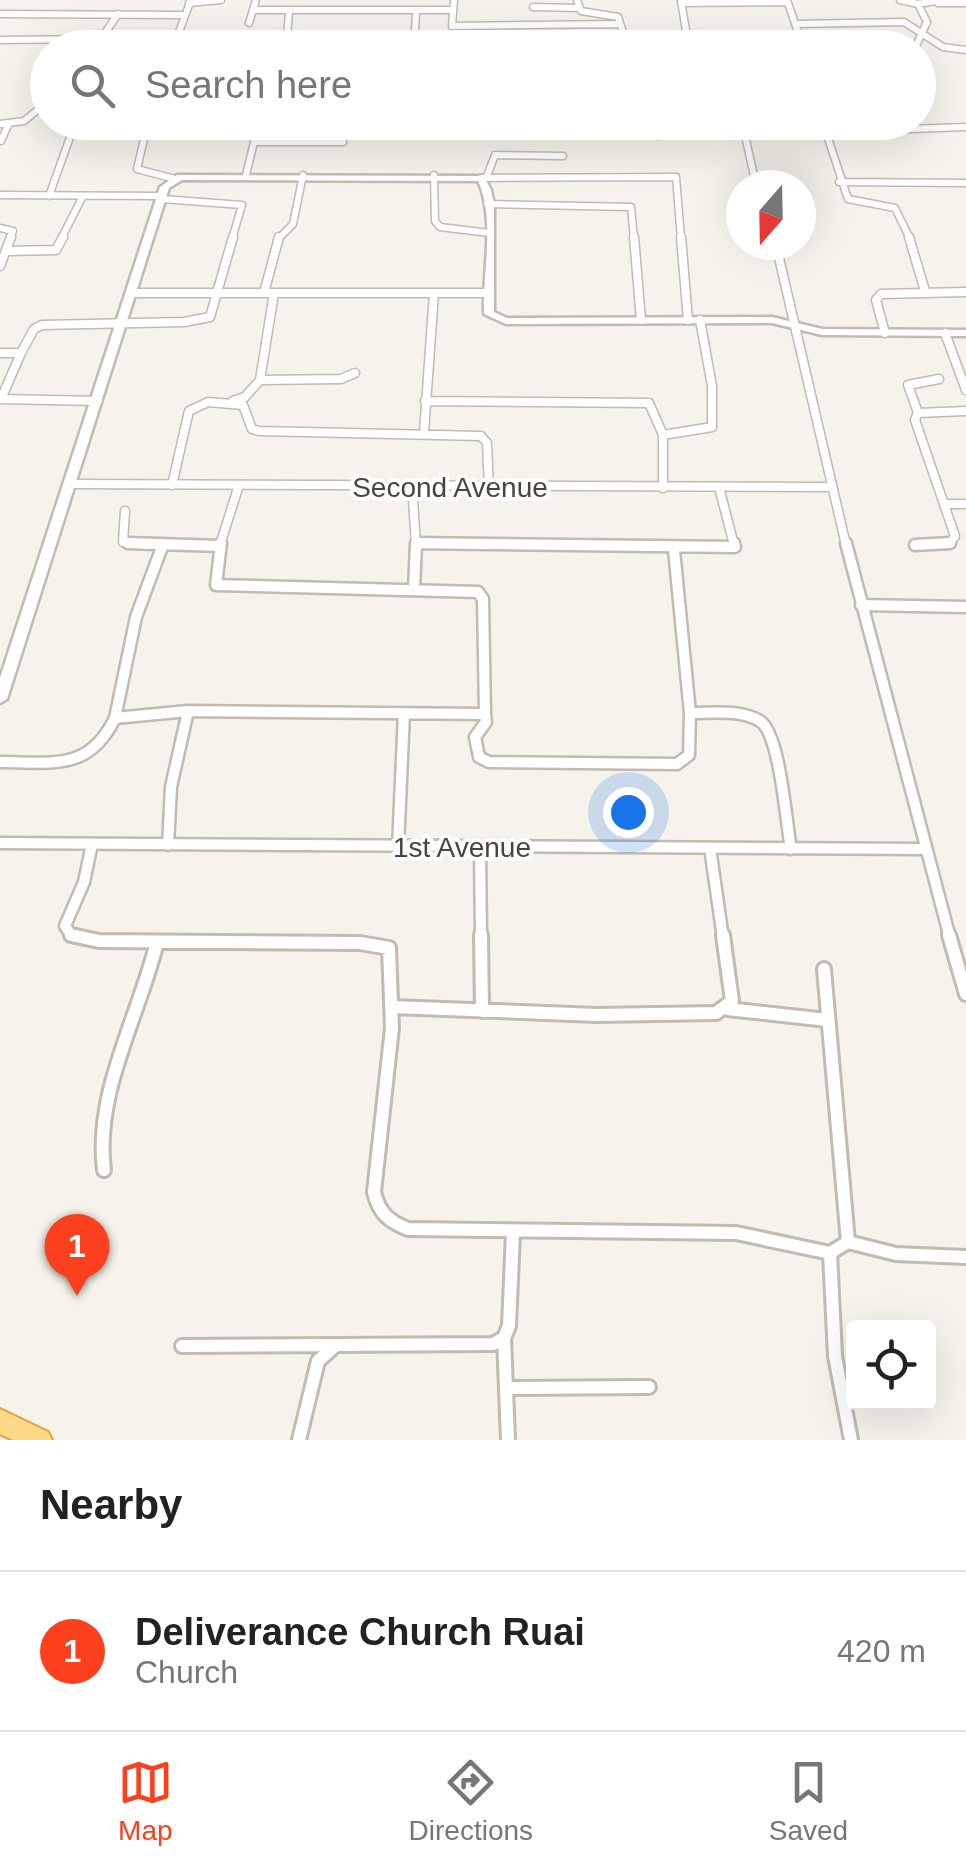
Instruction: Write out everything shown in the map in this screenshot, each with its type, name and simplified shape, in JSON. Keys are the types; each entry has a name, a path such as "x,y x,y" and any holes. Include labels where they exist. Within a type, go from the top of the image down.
{"highway":[{"path":"0,1421 39,1440"}],"street":[{"path":"82,14 88,0"},
{"path":"178,30 190,2 221,0"},
{"path":"250,23 256,0"},
{"path":"454,0 452,26 619,24"},
{"path":"900,0 918,4 966,3"},
{"path":"686,30 681,2 787,1 798,30"},
{"path":"533,7 578,4 587,13 615,15 621,30"},
{"path":"796,24 900,22 922,30 927,20 918,4"},
{"path":"254,10 451,10"},
{"path":"288,30 289,13"},
{"path":"415,30 416,13"},
{"path":"0,14 182,16"},
{"path":"109,30 118,14"},
{"path":"0,40 30,40"},
{"path":"936,41 943,47 966,50"},
{"path":"0,141 4,124 30,118"},
{"path":"936,128 966,128"},
{"path":"48,196 69,140"},
{"path":"144,140 137,169 175,179 246,174 676,177 694,320 712,386 712,427 663,435"},
{"path":"746,140 753,170"},
{"path":"829,140 838,182 851,202 895,208 905,224 925,291"},
{"path":"246,174 254,142 343,142"},
{"path":"562,156 496,155 484,177 489,314 506,320 772,320 822,332 966,333"},
{"path":"264,293 279,236 293,224 303,175"},
{"path":"434,176 435,221 440,227 489,233"},
{"path":"0,698 165,187 175,179"},
{"path":"838,182 966,183"},
{"path":"0,195 163,198 242,204 214,312 206,319 42,325 34,330 0,398 98,401"},
{"path":"6,251 56,250 84,196"},
{"path":"487,204 631,207 641,320"},
{"path":"0,228 12,231 0,266"},
{"path":"779,260 861,605 966,994"},
{"path":"885,333 878,296 966,292"},
{"path":"130,293 486,293"},
{"path":"232,402 245,397 260,380 274,293"},
{"path":"424,432 434,293"},
{"path":"945,333 966,390"},
{"path":"0,352 21,353"},
{"path":"260,380 341,380 355,373"},
{"path":"914,545 954,540 946,504 915,420 918,413 908,385 939,379"},
{"path":"425,401 648,404 663,435 663,488"},
{"path":"172,484 189,410 205,402 232,402 243,406 252,430 259,432 424,432 484,438 489,488"},
{"path":"918,413 966,411"},
{"name":"Second Avenue","path":"69,484 831,487"},
{"path":"239,486 220,546 214,582 220,586 468,589 483,598 486,722 475,738 479,757 489,762 677,764 689,755 690,713 674,550"},
{"path":"412,486 414,589"},
{"path":"416,544 674,550 735,547 719,488"},
{"path":"946,504 966,504"},
{"path":"126,512 120,540 162,547 220,546"},
{"path":"0,762 93,756 108,737 136,617 162,547"},
{"path":"861,605 966,607"},
{"path":"115,718 188,711 486,714"},
{"path":"168,845 171,787 188,711"},
{"path":"398,847 404,712"},
{"path":"690,713 746,716 768,725 791,849"},
{"name":"1st Avenue","path":"0,843 924,849"},
{"path":"92,844 84,882 64,926 71,935 157,942 378,944 388,948 393,958 392,1007 374,1192 378,1208 389,1221 408,1229 513,1233 736,1232 830,1254 848,1242 896,1254 966,1256"},
{"path":"480,848 482,1012"},
{"path":"710,848 732,1001 728,1009"},
{"path":"104,1170 102,1139 116,1080 151,976 157,942"},
{"path":"824,969 848,1242"},
{"path":"392,1007 597,1015 728,1009 828,1020"},
{"path":"508,1440 504,1338 513,1233"},
{"path":"830,1254 835,1356 850,1440"},
{"path":"182,1346 493,1344 504,1338"},
{"path":"298,1440 318,1361 336,1345"},
{"path":"506,1388 649,1388"}],"place":[{"name":"Deliverance Church Ruai","path":"77,1296"}]}
